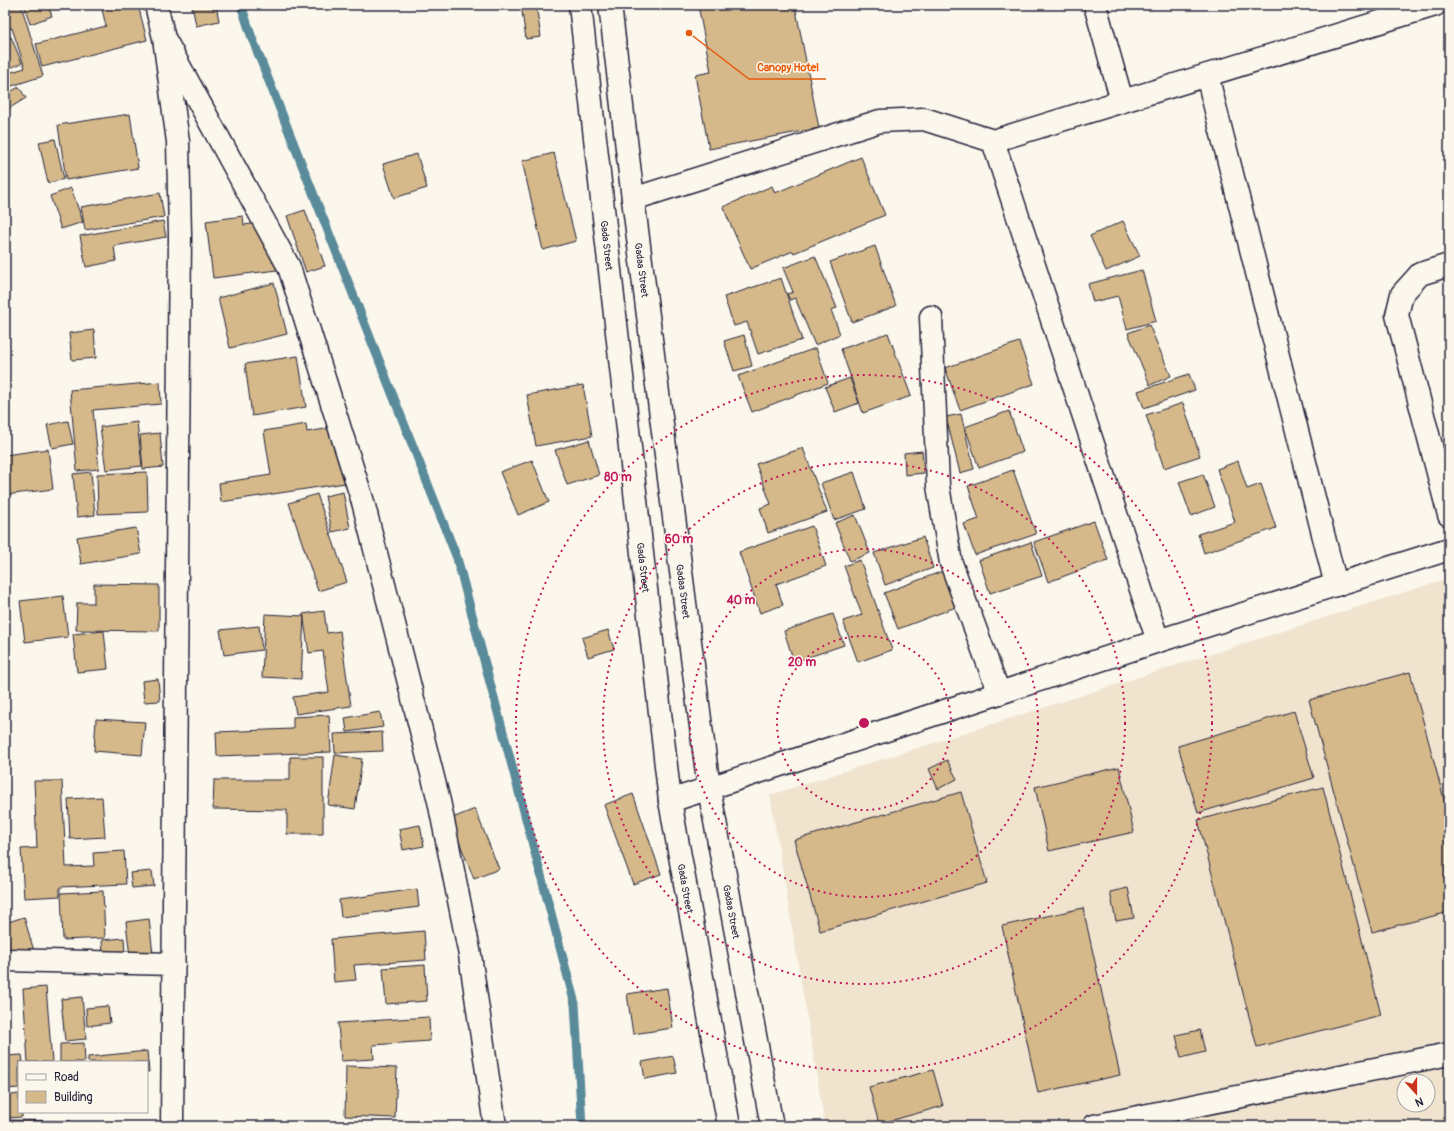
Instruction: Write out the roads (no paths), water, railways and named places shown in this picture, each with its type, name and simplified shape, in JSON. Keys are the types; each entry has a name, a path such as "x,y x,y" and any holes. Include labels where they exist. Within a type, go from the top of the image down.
{"street":[{"path":"156,5 164,38 178,142 180,236 172,1126"},
{"name":"Gada Street","path":"580,5 670,801 729,1126"},
{"name":"Gadaa Street","path":"610,5 633,199 709,789 772,1126"},
{"path":"1095,5 1122,101"},
{"path":"633,199 880,121 924,119 993,140 1435,5"},
{"path":"164,38 289,268 363,502 439,801 470,955 495,1126"},
{"path":"1206,75 1336,585"},
{"path":"993,140 1158,641"},
{"path":"1449,265 1420,274 1402,294 1397,315 1449,515"},
{"path":"931,317 938,486 951,563 998,693"},
{"path":"670,801 1158,641 1449,549"},
{"path":"5,960 174,964"},
{"path":"1094,1126 1449,1054"}],"waterway":[{"path":"241,5 252,38 457,558 575,1004 582,1126"}],"place":[{"name":"Canopy Hotel","path":"689,33"}]}
